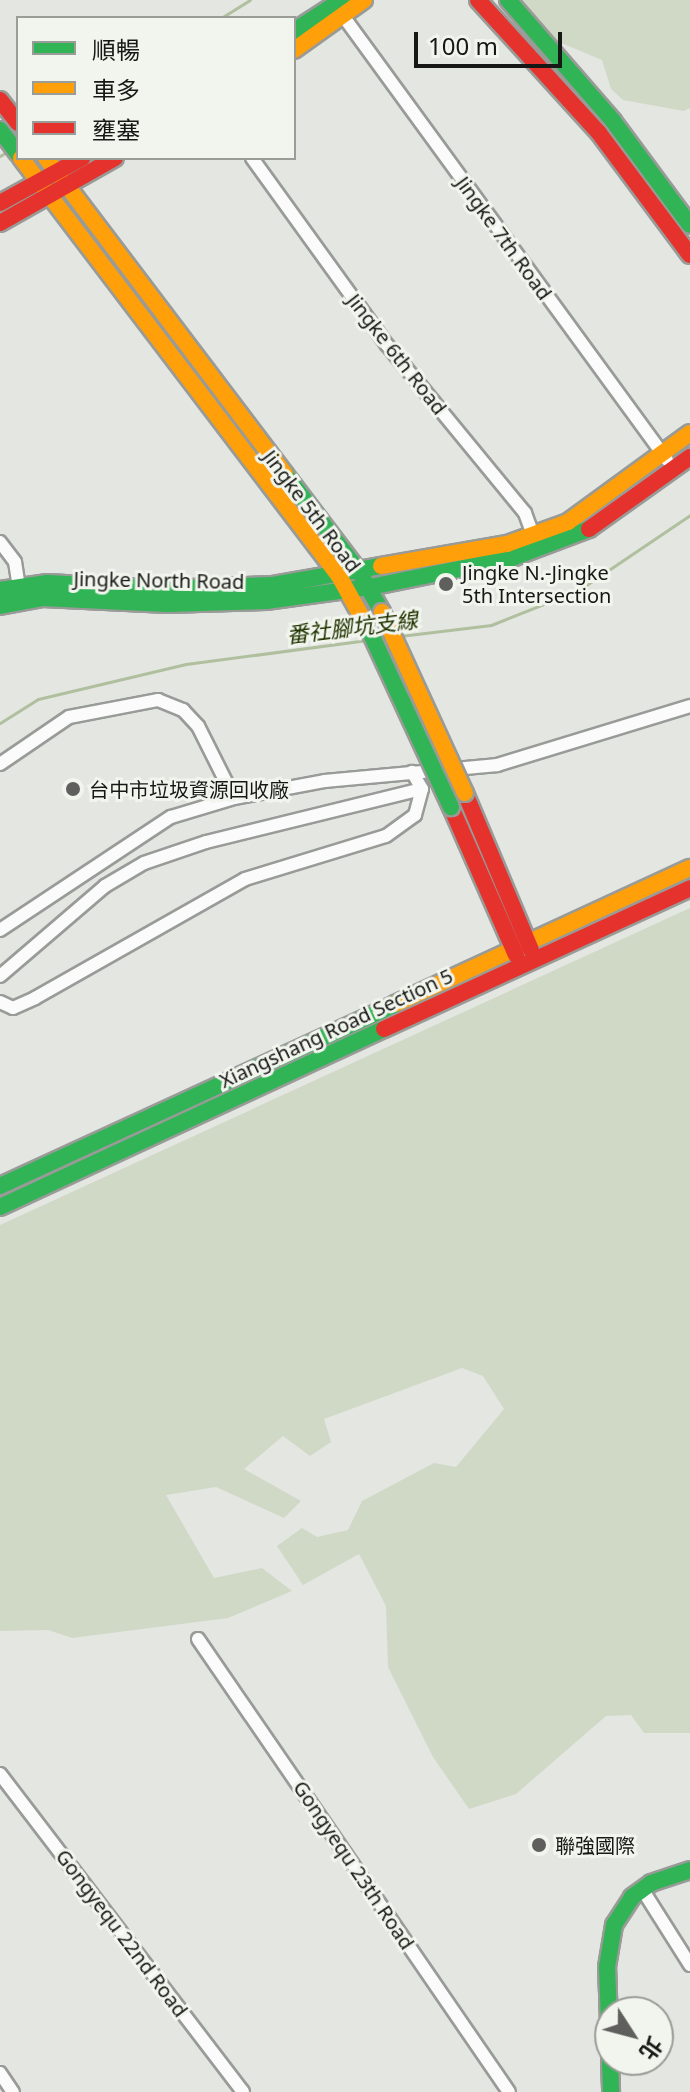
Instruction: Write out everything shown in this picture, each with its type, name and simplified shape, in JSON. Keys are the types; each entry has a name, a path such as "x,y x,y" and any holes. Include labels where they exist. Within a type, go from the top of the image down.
{"street":[{"path":"296,30 364,0"},
{"path":"478,0 599,133 690,255"},
{"path":"508,0 613,121 690,225"},
{"path":"296,48 341,8"},
{"name":"Jingke 7th Road","path":"341,8 673,469"},
{"path":"0,100 16,120"},
{"name":"Jingke 5th Road","path":"0,130 16,151"},
{"name":"Jingke 5th Road","path":"23,160 343,584 370,632 451,807 522,944"},
{"name":"Jingke 5th Road","path":"48,160 365,580 465,793 528,966"},
{"path":"0,223 48,195 80,160"},
{"path":"0,203 39,181 62,179 110,160"},
{"name":"Jingke 6th Road","path":"253,160 387,345 525,513 540,550"},
{"name":"Jingke North Road","path":"365,580 507,544 568,522 690,433"},
{"name":"Jingke North Road","path":"0,590 43,598 209,604 540,550 580,535 690,457"},
{"path":"0,542 15,562 20,595"},
{"name":"Jingke North Road","path":"0,606 20,595"},
{"path":"0,764 69,717 158,700 183,710 198,726 234,798"},
{"path":"0,930 171,817 234,798 412,772 497,765 690,706"},
{"path":"0,1002 13,1008 35,998 245,879 386,836 415,815 422,789 412,772"},
{"path":"0,976 105,886 144,863 206,842 422,789"},
{"name":"Xiangshang Road Section 5","path":"0,1186 690,868"},
{"name":"Xiangshang Road Section 5","path":"0,1207 528,966 690,888"},
{"name":"Gongyequ 23th Road","path":"198,1639 509,2092"},
{"name":"Gongyequ 22nd Road","path":"0,1774 243,2092"},
{"path":"610,1996 609,1941 619,1916 642,1889 690,1870"},
{"path":"642,1889 690,1965"},
{"path":"0,2073 13,2092"}],"green space":[{"path":"507,0 690,0 690,108 684,111 623,100 611,89 602,60 559,42 532,12 521,20"},
{"path":"690,908 690,1733 644,1733 631,1715 606,1716 516,1794 469,1809 433,1757 388,1667 386,1606 359,1554 303,1585 277,1546 302,1528 317,1537 348,1530 362,1501 434,1463 456,1467 504,1409 483,1376 462,1368 324,1419 331,1442 310,1456 283,1436 244,1469 301,1501 284,1518 216,1487 166,1495 214,1578 262,1568 292,1591 228,1618 72,1638 48,1630 0,1631 0,1225"}],"waterway":[{"path":"224,16 250,0"},
{"path":"0,156 8,151"},
{"name":"番社腳坑支線","path":"400,636 491,625 579,590 690,515"},
{"name":"番社腳坑支線","path":"0,723 38,699 186,664 369,640"}],"traffic: fast":[{"path":"296,30 342,0"},
{"path":"508,0 613,121 690,225"},
{"path":"0,130 16,151"},
{"path":"285,474 360,573 382,612"},
{"path":"0,606 43,598 167,604 266,601 370,587 512,558 589,529"},
{"path":"0,590 47,583 162,589 273,585 381,566"},
{"path":"370,632 451,807"},
{"path":"0,1186 395,1004"},
{"path":"0,1207 384,1029"},
{"path":"608,1996 607,1967 614,1925 632,1897 651,1883 690,1870"},
{"path":"610,2076 611,2092"}],"traffic: slow":[{"path":"296,49 364,0"},
{"path":"23,160 339,576 370,632"},
{"path":"48,160 285,474"},
{"path":"381,566 507,544 568,522 690,433"},
{"path":"382,612 465,793"},
{"path":"395,1004 690,868"}],"traffic: jam":[{"path":"478,0 599,133 690,255"},
{"path":"0,100 16,120"},
{"path":"0,203 78,160"},
{"path":"0,223 111,160"},
{"path":"589,529 690,457"},
{"path":"465,793 531,950"},
{"path":"451,807 516,955"},
{"path":"384,1029 690,888"}],"place":[{"name":"Jingke N.-Jingke 5th Intersection","path":"446,584"},
{"name":"台中市垃圾資源回收廠","path":"73,789"},
{"name":"聯強國際","path":"539,1845"}]}
